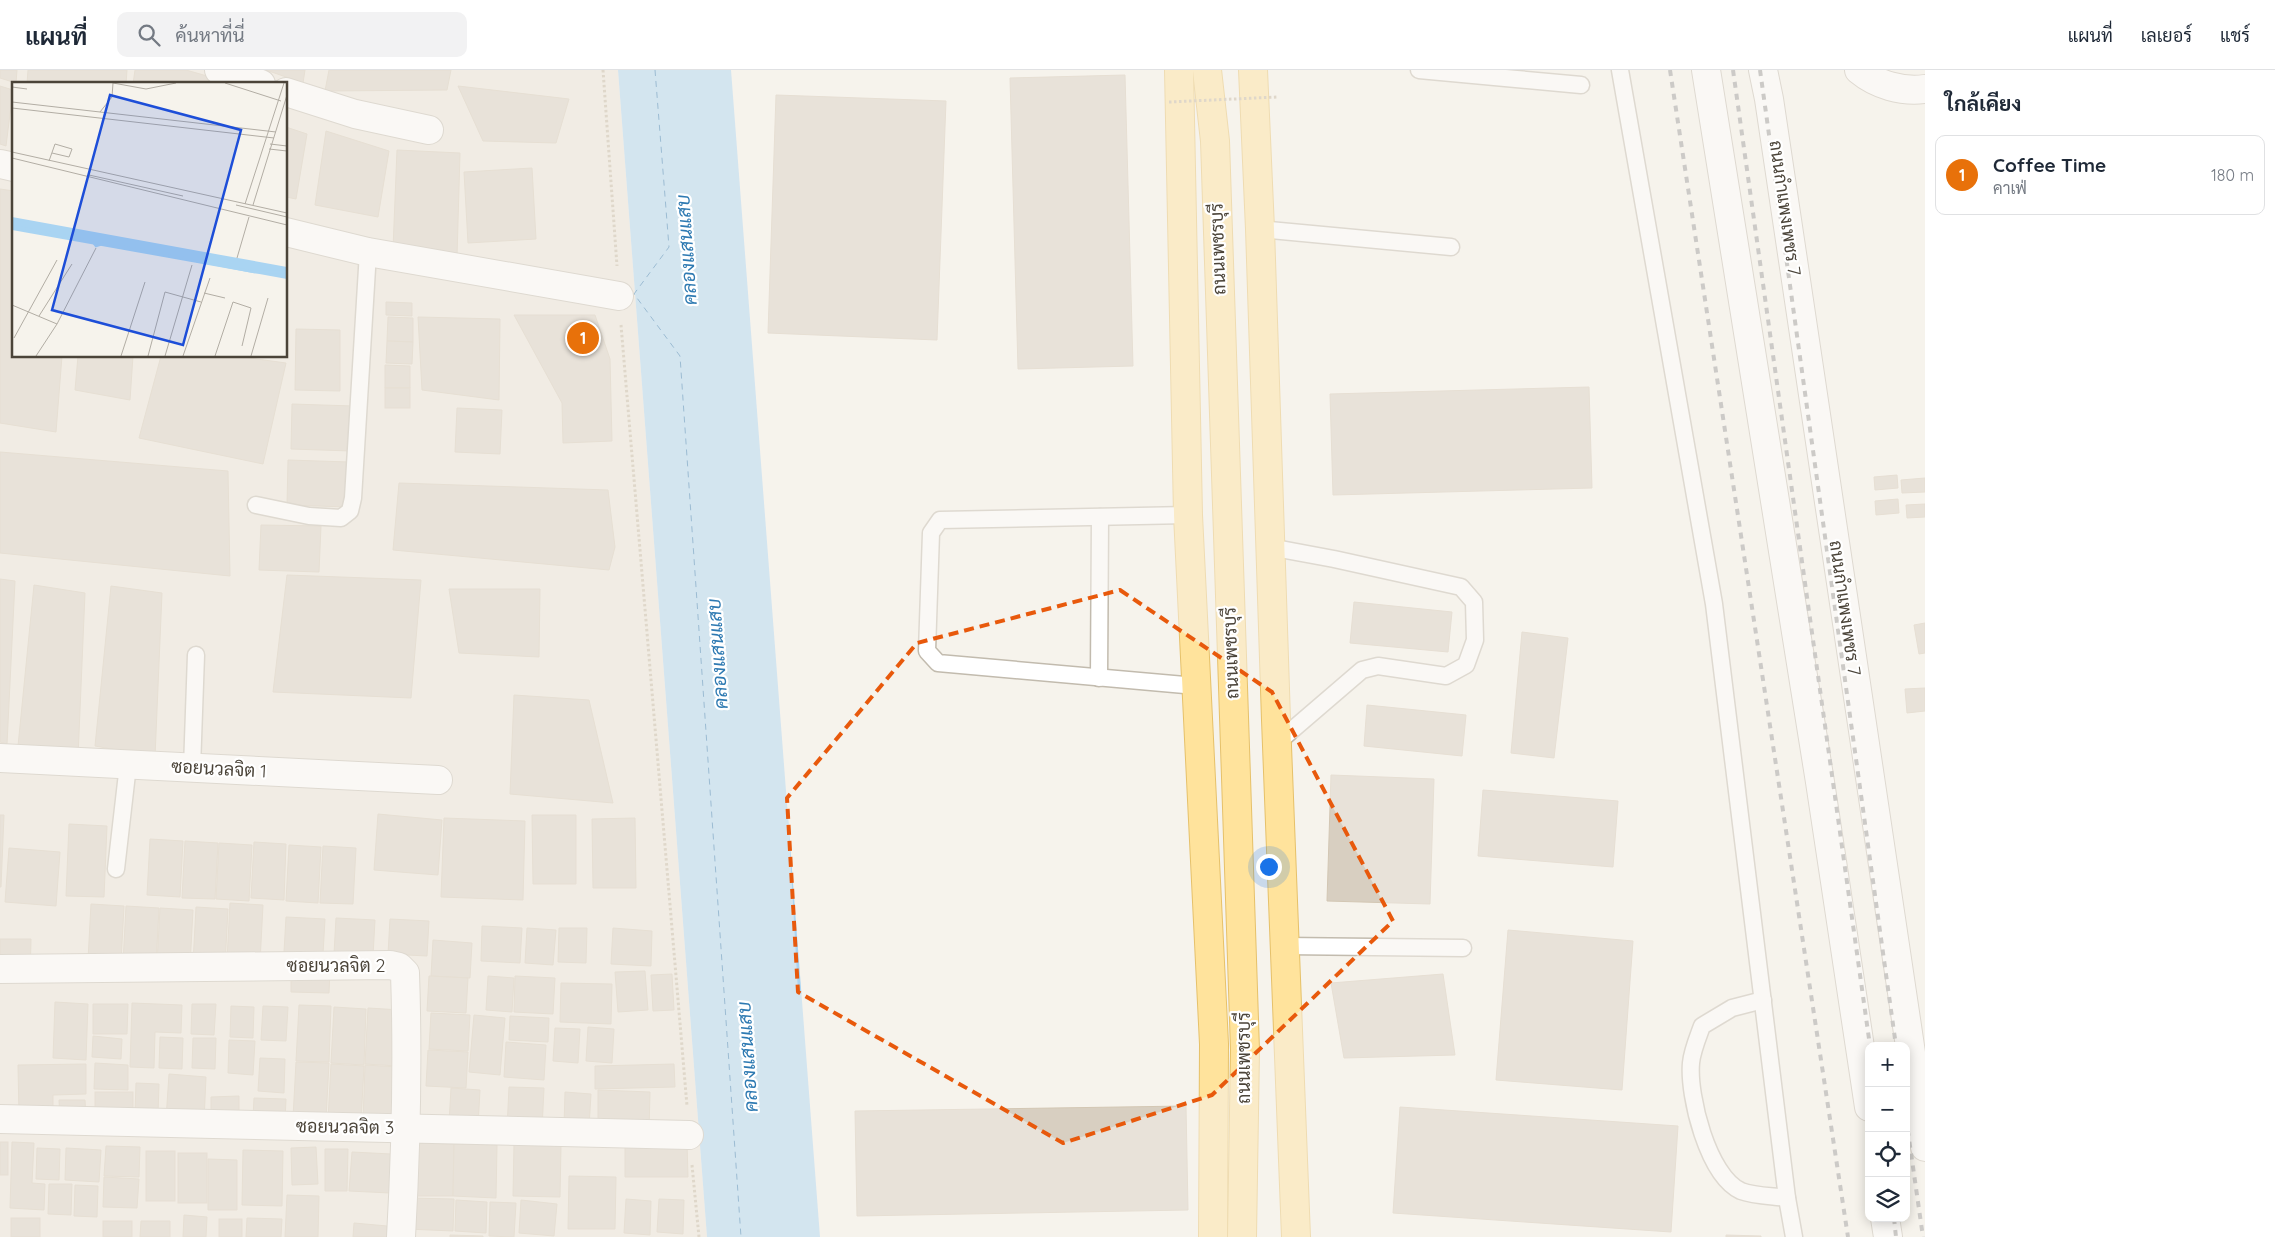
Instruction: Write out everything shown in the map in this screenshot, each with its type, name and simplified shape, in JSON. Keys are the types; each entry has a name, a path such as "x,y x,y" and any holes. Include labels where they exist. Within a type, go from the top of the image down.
{"main road":[{"name":"ถนนเพชรบุรี","path":"1179,70 1188,515 1214,1044 1213,1237"},
{"name":"ถนนเพชรบุรี","path":"1207,70 1215,142 1245,1050 1242,1237"},
{"path":"1253,70 1295,1235"}],"street":[{"path":"219,70 255,82"},
{"path":"1706,70 1820,782 1866,1087"},
{"name":"ถนนกำแพงเพชร 7","path":"1763,70 1775,138 1925,1147"},
{"path":"1859,70 1869,79 1909,91 1925,89"},
{"path":"288,93 356,114 429,130"},
{"path":"288,232 368,252 619,296"},
{"name":"ซอยนวลจิต 1","path":"0,758 438,780"},
{"name":"ซอยนวลจิต 2","path":"0,968 399,966 405,973 406,1128 401,1237"},
{"name":"ซอยนวลจิต 3","path":"0,1119 689,1135"},
{"path":"1886,1222 1888,1237"}],"lane":[{"path":"1419,70 1580,85"},
{"path":"1620,70 1714,604 1787,1198 1794,1237"},
{"path":"1260,229 1450,247"},
{"path":"256,505 309,516 341,518 350,511 353,498 368,252"},
{"path":"1188,515 940,520 931,533 927,651 938,663 1196,686"},
{"path":"1099,678 1100,517"},
{"path":"1270,547 1461,587 1474,602 1475,640 1466,665 1446,676 1378,666 1362,670 1277,743"},
{"path":"192,768 196,656"},
{"path":"116,869 128,764"},
{"path":"1285,946 1463,948"},
{"path":"1763,1000 1732,1008 1702,1026 1691,1062 1692,1085 1698,1118 1707,1147 1718,1168 1731,1184 1742,1191 1787,1198"}],"path":[{"path":"604,70 619,296 699,1237"},
{"path":"1169,102 1277,97"}],"highlighted area":[{"path":"1120,590 1272,692 1393,921 1212,1095 1063,1143 798,992 787,798 917,643"}],"shaded area":[{"path":"0,70 618,70 707,1237 0,1237"}],"water":[{"name":"คลองแสนแสบ","path":"618,70 731,70 820,1237 707,1237"}],"building":[{"path":"0,70 17,70 16,82 0,78"},
{"path":"28,70 127,70 126,82 27,82"},
{"path":"135,70 186,70 228,82 133,82"},
{"path":"266,70 305,70 303,83"},
{"path":"329,70 451,70 447,90 325,91"},
{"path":"1125,75 1133,366 1018,369 1010,78"},
{"path":"0,86 12,90 12,98 6,146 0,144"},
{"path":"458,86 569,99 556,143 483,141"},
{"path":"776,95 946,101 937,340 768,333"},
{"path":"288,128 307,134 296,199 288,197"},
{"path":"326,131 389,151 378,217 315,205"},
{"path":"397,150 460,153 457,257 393,249"},
{"path":"532,168 536,239 468,243 464,172"},
{"path":"0,189 12,191 12,358 62,358 56,432 0,423"},
{"path":"386,302 412,303 412,316 386,315"},
{"path":"514,315 595,315 610,359 612,441 563,443 562,403"},
{"path":"388,317 413,318 413,342 387,341"},
{"path":"418,317 500,319 499,400 422,390"},
{"path":"296,329 340,330 340,391 295,390"},
{"path":"387,341 413,342 412,364 386,363"},
{"path":"78,358 133,358 130,400 75,390"},
{"path":"160,358 250,358 286,363 263,464 139,438"},
{"path":"385,365 410,366 410,388 385,388"},
{"path":"1589,387 1592,488 1333,495 1330,394"},
{"path":"385,388 410,388 410,408 385,408"},
{"path":"292,404 353,406 351,451 291,449"},
{"path":"457,408 502,410 500,454 455,452"},
{"path":"0,452 228,471 230,576 0,553"},
{"path":"288,460 349,462 347,507 287,505"},
{"path":"1897,475 1898,488 1875,490 1874,477"},
{"path":"1925,478 1925,492 1902,493 1901,480"},
{"path":"399,483 608,490 615,547 609,570 393,550"},
{"path":"1898,499 1899,513 1876,515 1875,501"},
{"path":"1925,504 1925,517 1907,518 1906,505"},
{"path":"261,525 321,526 319,572 259,570"},
{"path":"287,575 421,580 411,698 273,692"},
{"path":"0,579 15,581 7,744 0,742"},
{"path":"34,585 85,593 78,757 18,746"},
{"path":"111,586 162,593 155,757 95,746"},
{"path":"449,589 540,589 539,657 459,653"},
{"path":"1354,602 1452,612 1448,652 1350,643"},
{"path":"1925,623 1925,653 1919,654 1914,625"},
{"path":"1522,632 1568,638 1554,758 1511,753"},
{"path":"1925,688 1925,711 1907,713 1905,689"},
{"path":"514,695 589,700 613,803 510,794"},
{"path":"1367,705 1466,715 1462,756 1364,746"},
{"path":"1331,775 1434,779 1430,904 1327,901"},
{"path":"1483,790 1618,801 1613,867 1478,856"},
{"path":"378,814 442,820 438,875 374,870"},
{"path":"0,815 4,815 1,887 0,887"},
{"path":"532,815 576,815 576,884 533,884"},
{"path":"444,818 525,821 523,900 441,897"},
{"path":"635,818 636,888 593,888 592,819"},
{"path":"69,824 107,826 104,897 66,896"},
{"path":"150,839 183,841 180,897 147,895"},
{"path":"185,841 218,843 215,899 182,898"},
{"path":"254,842 286,844 284,900 251,898"},
{"path":"219,843 252,845 249,901 216,899"},
{"path":"289,845 321,847 318,903 286,901"},
{"path":"323,846 356,848 353,904 320,903"},
{"path":"9,848 60,852 56,906 5,902"},
{"path":"230,903 263,905 260,962 227,960"},
{"path":"91,904 124,906 121,962 88,960"},
{"path":"126,906 159,908 156,964 123,963"},
{"path":"196,907 228,909 225,965 193,963"},
{"path":"160,908 193,910 190,966 157,964"},
{"path":"286,917 325,919 323,954 284,952"},
{"path":"336,918 375,920 373,956 334,954"},
{"path":"390,919 429,921 427,956 388,954"},
{"path":"482,926 522,928 520,963 481,961"},
{"path":"527,928 556,930 553,965 525,963"},
{"path":"559,928 587,928 586,963 558,962"},
{"path":"613,928 652,931 651,966 611,964"},
{"path":"1508,930 1633,941 1622,1090 1496,1080"},
{"path":"0,939 31,939 30,981 0,981"},
{"path":"433,940 472,943 470,978 431,976"},
{"path":"291,969 330,970 329,993 291,992"},
{"path":"645,971 648,1010 618,1012 615,972"},
{"path":"672,974 674,1010 653,1011 651,975"},
{"path":"1443,974 1455,1055 1344,1058 1331,983"},
{"path":"429,976 468,978 466,1013 427,1011"},
{"path":"488,976 514,978 512,1012 486,1010"},
{"path":"515,976 555,978 553,1014 514,1012"},
{"path":"561,983 612,984 611,1024 560,1022"},
{"path":"55,1002 88,1004 86,1060 53,1058"},
{"path":"132,1003 182,1005 181,1033 155,1032 154,1068 130,1067"},
{"path":"93,1004 128,1004 127,1034 93,1034"},
{"path":"192,1004 216,1004 214,1035 191,1034"},
{"path":"299,1005 331,1006 329,1062 296,1061"},
{"path":"231,1006 254,1007 253,1038 230,1037"},
{"path":"263,1006 288,1007 286,1041 261,1040"},
{"path":"334,1007 366,1009 364,1065 331,1063"},
{"path":"368,1008 401,1010 398,1066 365,1064"},
{"path":"431,1013 470,1015 468,1051 429,1049"},
{"path":"474,1015 505,1018 500,1075 469,1072"},
{"path":"510,1016 549,1018 548,1042 509,1040"},
{"path":"588,1027 614,1029 612,1063 586,1061"},
{"path":"555,1028 580,1029 578,1063 553,1061"},
{"path":"93,1036 122,1039 121,1059 92,1057"},
{"path":"160,1037 183,1038 182,1069 159,1068"},
{"path":"193,1038 216,1038 215,1069 192,1068"},
{"path":"229,1040 255,1041 253,1075 228,1073"},
{"path":"506,1042 546,1045 544,1080 504,1077"},
{"path":"428,1050 468,1052 466,1088 426,1086"},
{"path":"260,1058 285,1059 284,1093 258,1091"},
{"path":"296,1062 329,1063 326,1119 293,1118"},
{"path":"95,1063 128,1065 128,1090 94,1089"},
{"path":"86,1064 86,1094 53,1095 53,1115 19,1116 18,1065"},
{"path":"331,1064 364,1066 361,1122 328,1120"},
{"path":"674,1064 675,1087 595,1089 595,1066"},
{"path":"365,1065 398,1067 395,1123 363,1122"},
{"path":"169,1074 206,1077 204,1121 166,1119"},
{"path":"136,1083 159,1084 158,1114 135,1113"},
{"path":"509,1087 544,1088 542,1129 507,1129"},
{"path":"451,1088 480,1090 478,1126 449,1124"},
{"path":"598,1090 650,1092 649,1131 598,1130"},
{"path":"95,1092 133,1092 133,1120 95,1120"},
{"path":"565,1092 591,1094 589,1127 564,1126"},
{"path":"239,1096 239,1119 211,1119 211,1097"},
{"path":"254,1098 286,1099 285,1120 253,1118"},
{"path":"59,1100 85,1100 86,1119 60,1119"},
{"path":"1186,1106 1188,1210 857,1216 855,1111"},
{"path":"1400,1107 1678,1126 1671,1232 1393,1213"},
{"path":"0,1142 8,1142 8,1175 0,1175"},
{"path":"12,1142 34,1143 32,1183 45,1184 44,1210 10,1208"},
{"path":"408,1143 454,1144 453,1196 407,1196"},
{"path":"625,1143 687,1143 688,1177 625,1177"},
{"path":"454,1144 497,1145 496,1198 453,1196"},
{"path":"514,1144 561,1145 560,1197 513,1196"},
{"path":"106,1146 140,1147 139,1177 104,1176"},
{"path":"316,1147 318,1184 292,1185 291,1148"},
{"path":"37,1148 60,1149 59,1180 36,1179"},
{"path":"66,1148 101,1150 99,1182 65,1180"},
{"path":"325,1149 348,1149 347,1191 325,1191"},
{"path":"243,1150 283,1151 282,1206 242,1205"},
{"path":"146,1151 175,1151 175,1201 146,1201"},
{"path":"352,1152 391,1154 390,1193 349,1191"},
{"path":"178,1153 207,1153 207,1203 178,1203"},
{"path":"208,1159 237,1160 237,1210 208,1210"},
{"path":"569,1176 616,1177 615,1229 568,1229"},
{"path":"104,1177 139,1179 137,1208 103,1207"},
{"path":"49,1184 72,1184 71,1215 48,1214"},
{"path":"75,1185 98,1186 97,1217 74,1216"},
{"path":"287,1195 319,1196 318,1237 285,1237"},
{"path":"408,1198 454,1199 453,1231 407,1229"},
{"path":"626,1199 651,1201 650,1235 624,1233"},
{"path":"659,1199 684,1200 683,1234 657,1232"},
{"path":"456,1200 487,1202 486,1233 455,1231"},
{"path":"521,1200 557,1204 554,1236 519,1233"},
{"path":"490,1202 516,1203 514,1237 489,1236"},
{"path":"184,1215 207,1217 206,1237 183,1237"},
{"path":"11,1218 40,1218 40,1237 11,1237"},
{"path":"247,1218 282,1219 281,1237 246,1237"},
{"path":"219,1219 242,1219 242,1237 219,1237"},
{"path":"103,1221 132,1221 132,1237 103,1237"},
{"path":"141,1221 170,1221 170,1237 140,1237"},
{"path":"354,1223 387,1226 387,1237 353,1237"},
{"path":"450,1235 483,1236 483,1237 450,1237"},
{"path":"1726,1235 1761,1236 1761,1237 1726,1237"}],"ferry route":[{"path":"655,70 669,247 634,294 680,356 741,1237"}],"railway":[{"path":"1670,70 1848,1237"},
{"path":"1733,70 1869,1042"},
{"path":"1760,70 1895,1042"},
{"path":"1908,1132 1923,1237"},
{"path":"1894,1222 1896,1237"}],"place":[{"name":"Coffee Time","path":"583,338"}]}
